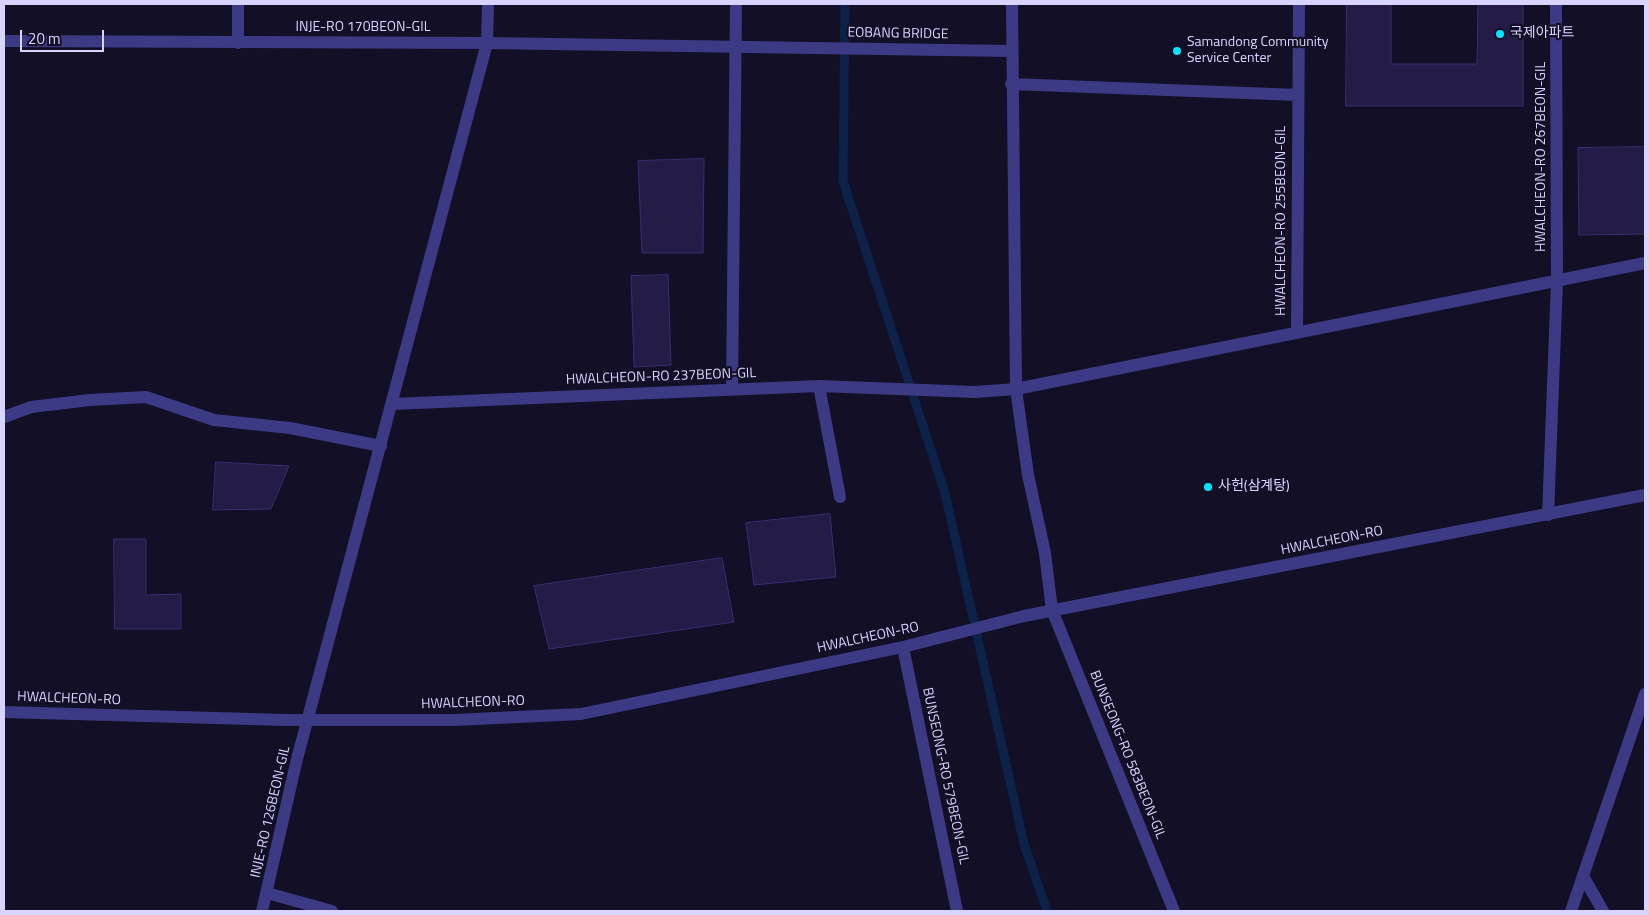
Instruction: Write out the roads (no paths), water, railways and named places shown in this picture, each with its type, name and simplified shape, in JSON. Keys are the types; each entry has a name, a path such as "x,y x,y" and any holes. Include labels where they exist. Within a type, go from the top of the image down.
{"street":[{"path":"238,4 238,43"},
{"path":"309,720 487,43 488,4"},
{"path":"732,389 736,4"},
{"path":"1012,4 1011,84 1016,389 1028,475 1045,553 1052,610"},
{"name":"HWALCHEON-RO 255BEON-GIL","path":"860,389 975,392 1016,389 1296,333 1299,4"},
{"name":"HWALCHEON-RO 267BEON-GIL","path":"1548,514 1557,281 1556,4"},
{"name":"INJE-RO 170BEON-GIL","path":"4,41 487,43 817,47"},
{"name":"EOBANG BRIDGE","path":"817,47 1011,52"},
{"path":"1011,84 1298,96"},
{"path":"1296,333 1645,263"},
{"path":"819,386 840,497"},
{"name":"HWALCHEON-RO 237BEON-GIL","path":"392,404 819,386 860,389"},
{"path":"4,417 32,407 90,400 146,397 214,420 290,428 381,446"},
{"name":"HWALCHEON-RO","path":"4,712 309,720 454,720 581,714 903,647 1052,610 1645,495"},
{"name":"BUNSEONG-RO 583BEON-GIL","path":"1052,610 1174,911"},
{"name":"BUNSEONG-RO 579BEON-GIL","path":"903,647 957,911"},
{"path":"1571,911 1645,694"},
{"name":"INJE-RO 126BEON-GIL","path":"262,911 268,893 297,759 309,720"},
{"path":"1583,876 1603,911"},
{"path":"268,893 332,911"}],"waterway":[{"path":"845,4 843,181 945,493 1024,844 1047,911"}],"place":[{"name":"국제아파트","path":"1500,34"},
{"name":"Samandong Community Service Center","path":"1177,51"},
{"name":"사헌(삼계탕)","path":"1208,487"}]}
